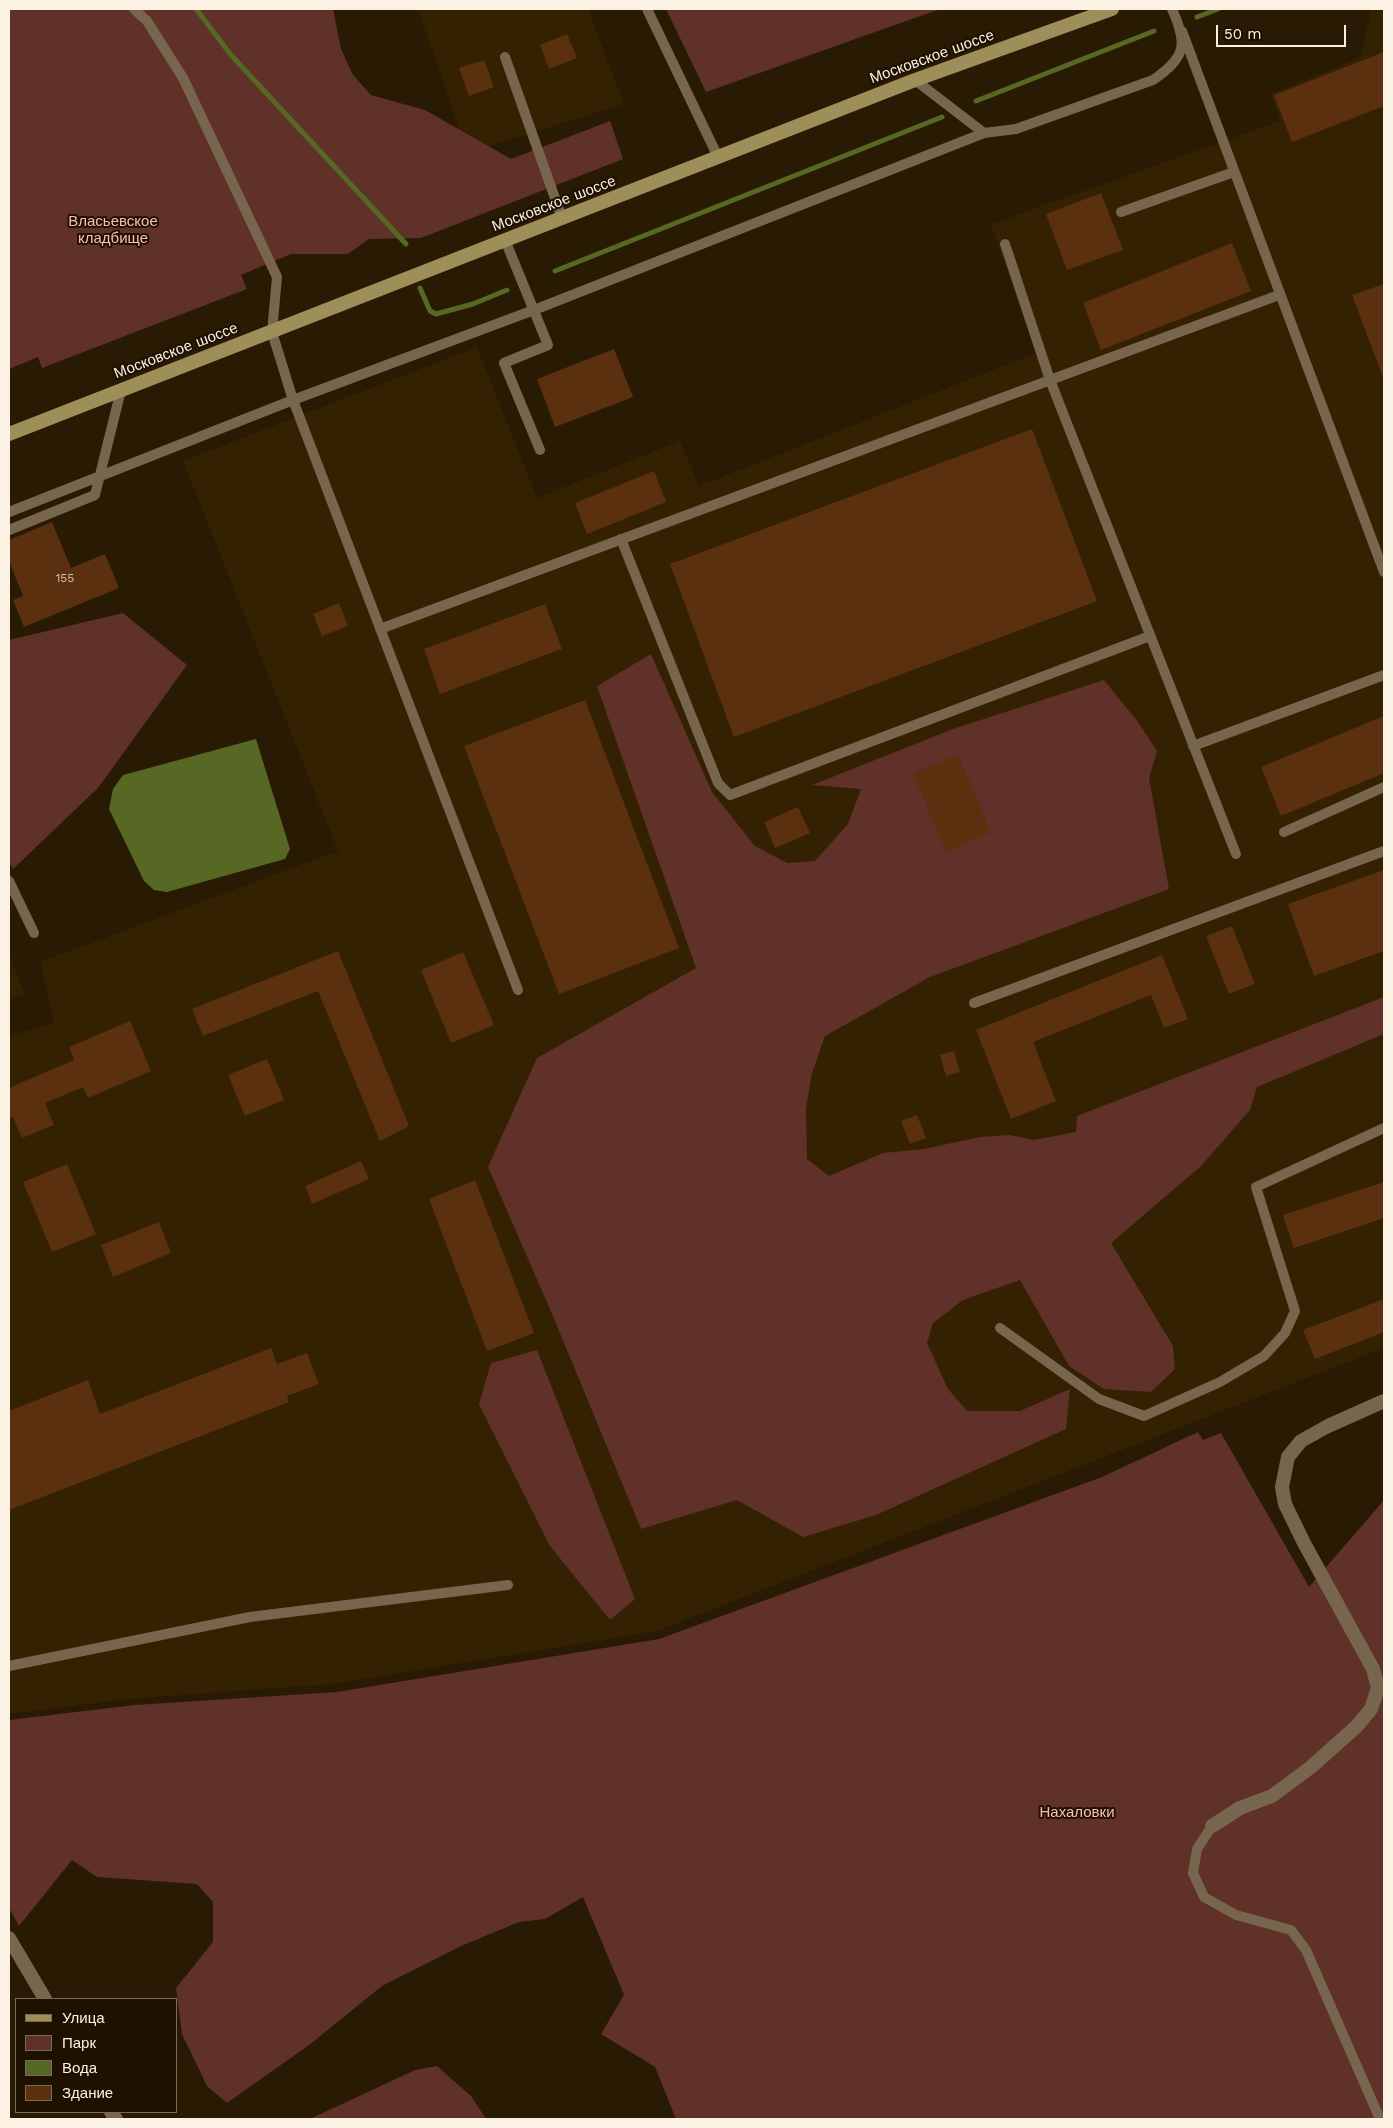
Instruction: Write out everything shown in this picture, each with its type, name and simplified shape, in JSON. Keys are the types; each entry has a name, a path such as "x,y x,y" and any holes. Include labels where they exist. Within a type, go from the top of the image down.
{"main road":[{"name":"Московское шоссе","path":"9,434 915,80 1112,9"}],"street":[{"path":"1212,1826 1240,1808 1272,1796 1311,1767 1357,1726 1371,1709 1378,1688 1373,1669 1304,1543 1285,1504 1282,1488 1288,1457 1301,1441 1328,1426 1384,1401"},
{"path":"9,1938 44,1998"}],"lane":[{"path":"134,9 147,21 183,78 277,277 272,332 294,400 518,990"},
{"path":"646,9 718,157"},
{"path":"1172,9 1182,31 1384,572"},
{"path":"9,512 99,475 534,310 984,133 1016,130 1153,80 1171,68 1182,50 1182,31"},
{"path":"505,57 562,218"},
{"path":"915,80 984,133"},
{"path":"1121,212 1234,172"},
{"path":"505,240 548,345 504,363 540,450"},
{"path":"1005,244 1050,380 1236,854"},
{"path":"380,629 1279,295"},
{"path":"9,530 95,495 121,390"},
{"path":"621,539 718,783 730,794 1150,636"},
{"path":"1193,746 1384,675"},
{"path":"1284,832 1384,786"},
{"path":"974,1002 1384,850"},
{"path":"9,881 34,933"},
{"path":"1000,1328 1099,1399 1144,1416 1220,1382 1264,1356 1285,1333 1296,1311 1256,1187 1384,1128"},
{"path":"9,1666 250,1617 508,1585"},
{"path":"1212,1826 1197,1848 1192,1873 1204,1897 1236,1915 1291,1930 1306,1950 1380,2119"}],"shaded area":[{"path":"418,9 588,9 624,104 467,153"},
{"path":"1371,9 1384,9 1384,1348 657,1631 334,1684 128,1699 9,1714 9,1036 54,1022 40,962 338,851 183,461 477,347 537,498 680,441 699,486 1036,353 991,224 1280,121 1271,94 1361,57"},
{"path":"9,956 25,994 9,1000"}],"green space":[{"name":"Власьевское кладбище","path":"9,9 333,9 341,49 353,75 371,95 425,110 511,159 610,121 623,159 421,238 369,239 348,254 291,254 241,275 247,289 42,368 38,357 9,369"},
{"path":"666,9 940,9 706,92"},
{"path":"123,613 187,665 98,788 13,869 9,861 9,640"},
{"path":"651,654 712,792 755,846 787,863 815,861 848,824 861,789 812,785 953,729 1104,680 1138,722 1157,751 1149,778 1169,889 930,977 825,1036 812,1073 806,1109 807,1159 829,1176 883,1153 924,1149 980,1137 1010,1135 1034,1140 1076,1132 1077,1116 1384,997 1384,1034 1257,1087 1250,1110 1201,1166 1111,1243 1173,1346 1175,1369 1151,1392 1104,1389 1069,1366 1020,1280 963,1300 933,1323 927,1343 948,1389 967,1411 1020,1411 1070,1389 1066,1429 876,1515 803,1537 737,1500 641,1529 550,1309 488,1167 537,1058 696,968 597,686"},
{"path":"537,1350 635,1599 610,1620 550,1546 479,1404 491,1363"},
{"name":"Нахаловки","path":"1198,1432 1203,1440 1221,1433 1309,1587 1384,1500 1384,2119 676,2119 655,2067 601,2034 624,1995 583,1897 545,1919 519,1922 461,1946 382,1986 309,2045 227,2103 207,2086 182,2034 176,1988 213,1942 213,1902 197,1884 97,1877 72,1860 19,1926 9,1908 9,1720 135,1705 337,1692 659,1639 1102,1477"},
{"path":"437,2066 471,2096 486,2119 310,2119 415,2070"}],"water":[{"path":"256,739 290,849 285,859 167,892 154,890 144,881 109,809 113,789 123,775"}],"building":[{"path":"567,34 577,58 549,69 540,45"},
{"path":"1384,52 1384,106 1292,142 1274,95"},
{"path":"484,60 494,87 469,96 459,68"},
{"path":"1101,193 1123,250 1067,270 1046,214"},
{"path":"1232,243 1251,291 1101,350 1083,303"},
{"path":"1384,284 1384,377 1383,377 1352,295"},
{"path":"614,349 633,397 555,427 537,379"},
{"path":"1032,429 1097,601 734,737 670,564"},
{"path":"654,471 666,502 587,534 575,503"},
{"path":"52,522 71,568 105,554 119,588 24,627 13,600 23,596 9,561 9,540"},
{"path":"339,603 348,626 322,636 313,614"},
{"path":"545,604 562,649 440,694 424,649"},
{"path":"585,700 679,948 559,994 464,746"},
{"path":"1384,716 1384,773 1281,816 1261,767"},
{"path":"958,754 991,832 946,852 913,774"},
{"path":"798,807 810,833 775,848 764,822"},
{"path":"1384,870 1384,951 1314,976 1288,904"},
{"path":"1232,926 1255,984 1229,994 1206,936"},
{"path":"338,951 409,1126 380,1141 318,991 203,1036 192,1009"},
{"path":"463,952 494,1025 451,1043 421,970"},
{"path":"1162,955 1188,1019 1164,1028 1151,995 1033,1042 1056,1101 1011,1119 976,1030"},
{"path":"130,1021 151,1071 88,1098 83,1087 45,1103 54,1125 22,1138 13,1117 9,1119 9,1088 74,1060 69,1047"},
{"path":"954,1051 960,1072 946,1076 940,1055"},
{"path":"267,1059 284,1100 245,1116 228,1075"},
{"path":"917,1115 926,1138 910,1144 901,1121"},
{"path":"361,1161 369,1179 312,1204 305,1186"},
{"path":"67,1164 96,1234 52,1252 23,1182"},
{"path":"475,1180 534,1333 487,1351 429,1199"},
{"path":"1384,1182 1384,1218 1294,1248 1283,1215"},
{"path":"159,1222 171,1253 113,1277 101,1245"},
{"path":"1384,1299 1384,1332 1315,1359 1303,1330"},
{"path":"271,1348 277,1364 307,1353 319,1384 287,1396 289,1402 9,1510 9,1411 88,1380 100,1414"}],"waterway":[{"path":"196,9 231,55 406,244"},
{"path":"1197,17 1218,9"},
{"path":"976,101 1154,31"},
{"path":"555,271 942,117"},
{"path":"420,288 430,311 436,314 473,304 507,290"}]}
